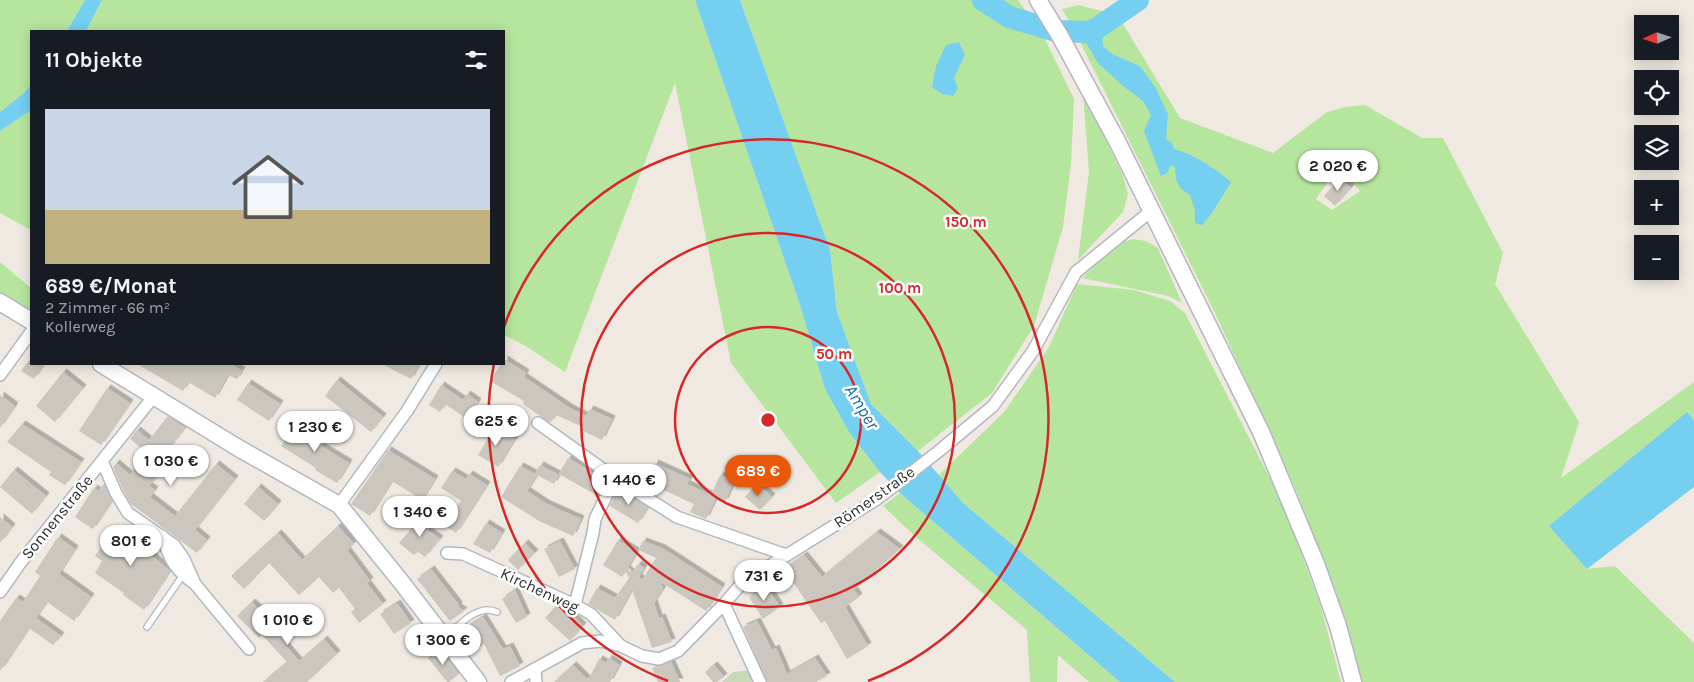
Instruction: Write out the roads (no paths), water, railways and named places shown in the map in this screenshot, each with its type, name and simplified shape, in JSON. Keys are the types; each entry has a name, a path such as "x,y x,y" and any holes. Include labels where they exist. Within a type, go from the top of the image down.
{"main road":[{"path":"1038,0 1060,36 1117,141 1261,432 1316,564 1338,626 1353,682"},
{"path":"0,302 30,320"},
{"path":"103,365 339,505 402,583 474,680"}],"street":[{"name":"Römerstraße","path":"511,682 582,643 600,641 621,646 642,656 659,659 678,652 742,583 877,499 993,406 1033,351 1076,272 1151,210"},
{"path":"0,375 30,333"},
{"path":"339,505 407,411 435,365"},
{"name":"Sonnenstraße","path":"0,592 21,562 154,396"},
{"path":"538,423 615,478 676,517 786,554"},
{"path":"102,461 116,493 128,513 174,545 184,559 195,584 249,649"},
{"path":"575,605 595,519 615,478"},
{"path":"162,536 175,567 183,576 195,584"},
{"name":"Kirchenweg","path":"447,553 463,554 575,605 591,614 621,646"},
{"path":"724,604 760,682"},
{"path":"536,668 536,682"}],"lane":[{"path":"147,627 183,576"},
{"path":"445,639 464,619 477,612 492,610 497,612"}],"water":[{"path":"85,0 102,0 87,30 68,30"},
{"name":"Amper","path":"695,0 740,0 830,250 837,312 871,404 918,451 963,503 1175,682 1120,682 900,493 880,472 849,432 825,389 800,305"},
{"path":"1114,13 1117,18 1102,33 1103,46 1112,54 1140,66 1155,87 1168,114 1166,139 1172,143 1174,149 1204,162 1231,182 1212,213 1202,225 1195,223 1195,211 1190,195 1180,188 1176,179 1175,168 1171,165 1167,173 1161,176 1144,131 1151,115 1143,101 1098,63 1078,29 1088,27"},
{"path":"959,42 965,55 954,78 958,88 953,96 942,94 932,87 936,66 946,45"},
{"path":"30,85 30,111 0,131 0,112 25,92"},
{"path":"1687,412 1694,421 1694,487 1587,569 1549,526"}],"waterway":[{"path":"983,0 1009,17 1056,31 1088,32 1096,29 1138,0"}]}
